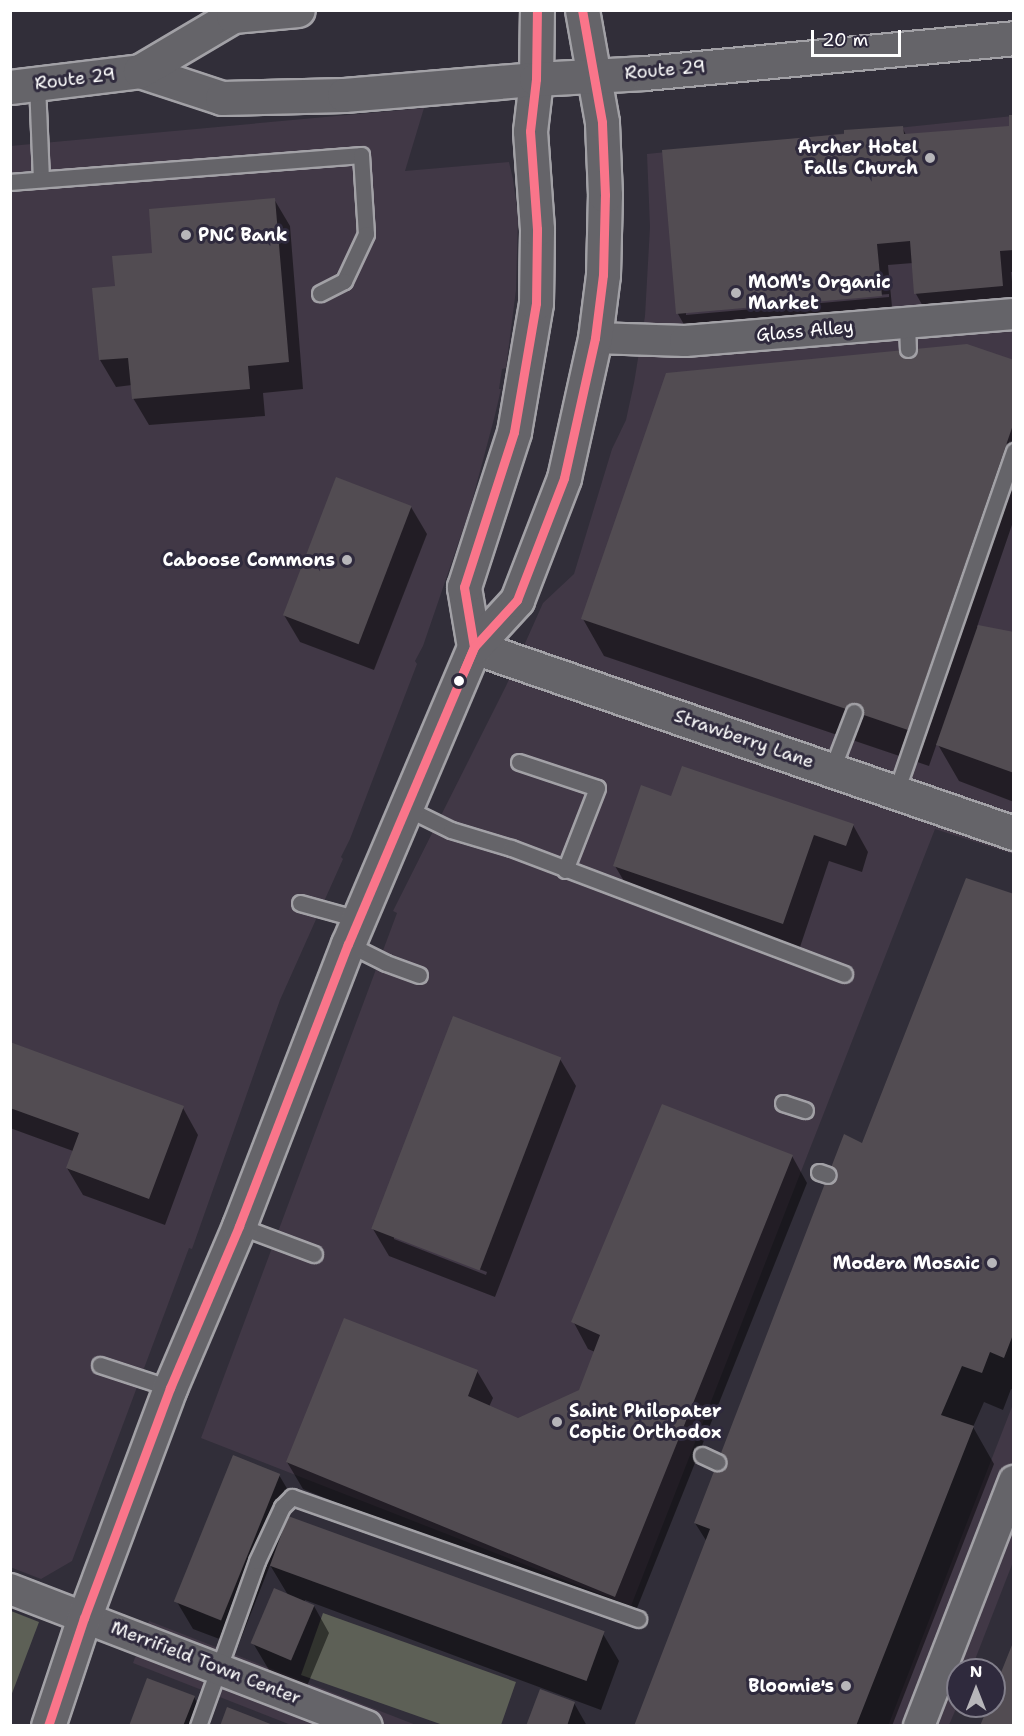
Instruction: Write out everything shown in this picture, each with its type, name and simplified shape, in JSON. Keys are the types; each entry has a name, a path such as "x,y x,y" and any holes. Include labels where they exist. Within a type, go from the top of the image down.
{"street":[{"name":"Route 29","path":"24,85 140,71 233,16 298,10"},
{"path":"474,647 464,587 514,432 536,303 537,228 530,131 536,79 537,10"},
{"path":"48,1725 84,1618 170,1388 239,1226 353,931 474,647 517,600 564,478 595,338 603,275 605,195 602,122 582,10"},
{"name":"Route 29","path":"140,71 222,98 344,95 536,79 645,73 1014,38"},
{"name":"Glass Alley","path":"595,338 686,341 908,336 1014,314"},
{"name":"Strawberry Lane","path":"474,647 1014,833"},
{"path":"919,1725 1014,1481"},
{"name":"Merrifield Town Center","path":"10,1589 220,1668 329,1718 368,1725"}],"lane":[{"path":"24,85 41,179"},
{"path":"10,182 361,155 366,234 344,281 320,293"},
{"path":"896,792 1014,451"},
{"path":"832,769 854,712"},
{"path":"519,762 597,789 565,870"},
{"path":"406,808 451,830 511,848 844,974"},
{"path":"300,903 353,931 386,963 419,975"},
{"path":"783,1103 805,1110"},
{"path":"239,1226 314,1254"},
{"path":"100,1365 170,1388"},
{"path":"702,1455 717,1462"},
{"path":"198,1725 257,1561 282,1507 292,1497 638,1620"}],"shaded area":[{"path":"424,108 405,171 509,162 513,179 518,216 516,290 506,368 502,369 499,389 501,389 495,415 470,509 423,646 415,661 417,664 341,857 343,859 280,1000 192,1249 189,1248 72,1561 41,1579 10,1567 10,146"},
{"path":"1013,116 1013,854 935,829 631,1606 201,1438 397,913 393,911 506,686 543,603 574,574 612,449 626,420 634,383 645,316 650,227 647,154"},
{"path":"1013,1404 1013,1562 976,1658 946,1658 946,1718 952,1718 949,1725 888,1726"},
{"path":"10,1611 39,1622 11,1696"},
{"path":"323,1613 516,1682 501,1725 443,1725 301,1675"},
{"path":"149,1621 416,1725 291,1725 133,1663"}],"building":[{"path":"1009,115 1014,115 1014,250 1000,251 1003,286 914,294 910,241 877,244 882,296 676,314 662,150 844,134 844,130 903,126 904,134 1009,126"},
{"path":"275,198 289,362 248,366 250,389 132,399 128,358 99,360 92,288 115,286 112,256 152,253 149,209"},
{"path":"967,344 1014,360 1014,422 908,730 581,619 666,373"},
{"name":"Caboose Commons","path":"336,477 412,506 359,644 283,615"},
{"path":"978,625 1014,632 1014,773 936,745"},
{"path":"682,766 854,824 846,846 814,835 783,924 613,866 641,785 671,796"},
{"path":"966,878 1014,894 1014,1332 1004,1358 990,1352 982,1373 962,1366 941,1415 974,1426 856,1726 634,1726 710,1529 694,1523 844,1134 862,1143"},
{"path":"453,1016 561,1058 480,1270 371,1229"},
{"path":"10,1042 184,1106 149,1199 66,1168 79,1133 10,1108"},
{"path":"662,1104 793,1155 615,1597 286,1462 344,1318 478,1370 468,1396 518,1418 579,1390 600,1335 571,1322"},
{"path":"233,1455 280,1474 221,1621 174,1601"},
{"path":"288,1516 605,1631 587,1681 270,1566"},
{"path":"274,1588 315,1605 291,1660 251,1643"},
{"path":"1014,1640 1014,1726 980,1726 983,1718 1006,1718 1006,1660"},
{"path":"147,1678 195,1696 183,1726 129,1726"},
{"path":"540,1689 575,1702 567,1726 526,1726"},
{"path":"227,1707 273,1725 273,1726 220,1726"}],"transit line":[{"path":"462,675 474,647 464,587 514,432 536,303 537,229 530,131 536,79 537,10"},
{"path":"48,1726 84,1618 170,1388 239,1226 348,944 474,647 517,600 564,478 595,338 603,275 605,195 602,122 582,10"}],"place":[{"name":"Archer Hotel Falls Church","path":"930,158"},
{"name":"PNC Bank","path":"186,235"},
{"name":"MOM's Organic Market","path":"736,293"},
{"name":"Caboose Commons","path":"347,560"},
{"name":"Modera Mosaic","path":"992,1263"},
{"name":"Saint Philopater Coptic Orthodox","path":"557,1422"},
{"name":"Bloomie's","path":"846,1686"}]}
